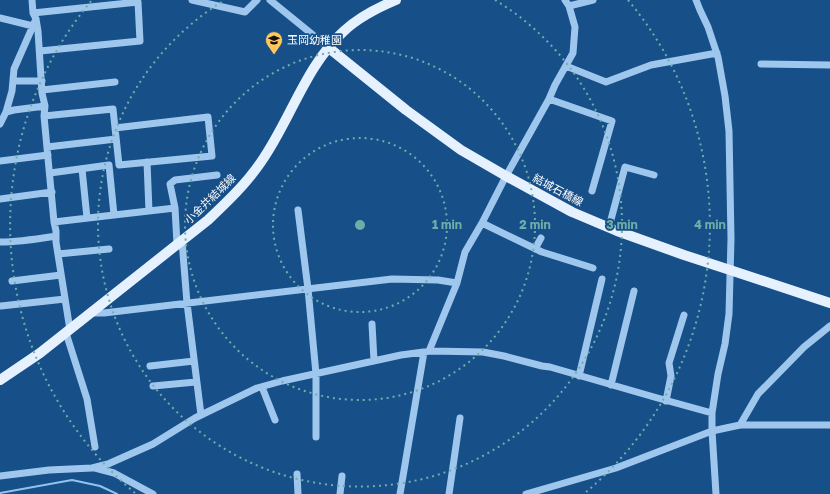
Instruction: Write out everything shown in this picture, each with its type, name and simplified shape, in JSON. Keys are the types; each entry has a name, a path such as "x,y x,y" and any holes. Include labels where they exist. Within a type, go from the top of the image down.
{"main road":[{"name":"小金井結城線","path":"0,380 40,353 208,220 233,197 261,163 282,129 304,87 329,48 343,32 364,16 396,0"},
{"name":"結城石橋線","path":"329,48 406,110 461,150 572,212 684,255 830,304"}],"street":[{"path":"32,0 34,19 38,31 54,222 68,331 87,399 95,447"},
{"path":"192,0 245,12 257,0"},
{"path":"270,0 329,48"},
{"path":"400,494 426,352 457,283 464,252 482,223 573,53 575,27 567,3 593,0"},
{"path":"696,0 708,27 717,53 725,96 729,131 731,239 729,314 712,413 716,494"},
{"path":"0,18 34,19 91,3 138,2 140,41 40,51"},
{"path":"0,124 6,112 12,91 14,68 34,19"},
{"path":"566,66 606,82 651,65 717,53"},
{"path":"761,64 830,65"},
{"path":"13,81 42,81"},
{"path":"42,90 115,82"},
{"path":"549,99 612,121 592,191"},
{"path":"6,112 45,106"},
{"path":"44,116 113,109 116,139 119,165 212,156 208,117 115,128"},
{"path":"47,147 116,139"},
{"path":"0,161 48,155"},
{"path":"147,162 149,211"},
{"path":"50,173 109,165 114,215"},
{"path":"609,227 625,167 654,175"},
{"path":"82,169 87,218"},
{"path":"200,415 180,242 170,184 175,180 217,175"},
{"path":"0,199 52,192"},
{"path":"54,222 175,208"},
{"path":"298,210 308,289 316,374 316,437"},
{"path":"482,223 542,252 593,268"},
{"path":"0,242 35,240 56,236"},
{"path":"535,249 541,238"},
{"path":"58,254 108,249"},
{"path":"12,281 61,275"},
{"path":"90,313 104,313 392,278 438,280 457,283"},
{"path":"579,376 602,279"},
{"path":"611,385 634,291"},
{"path":"1,306 65,299"},
{"path":"666,401 671,376 669,363 684,315"},
{"path":"372,324 374,361"},
{"path":"740,425 758,394 804,347 830,326"},
{"path":"0,476 49,470 92,468 108,464 153,444 200,415 262,387 282,381 402,355 426,352 483,352 504,356 550,367 712,413"},
{"path":"150,366 194,361"},
{"path":"153,386 196,382"},
{"path":"262,387 275,420"},
{"path":"449,494 460,418"},
{"path":"526,494 616,468 712,431 740,425 830,425"},
{"path":"92,468 114,473 153,494"},
{"path":"297,474 298,494"},
{"path":"340,494 342,476"}],"waterway":[{"path":"0,493 72,480 100,486 117,494"}],"place":[{"name":"玉岡幼稚園","path":"274,55"}]}
